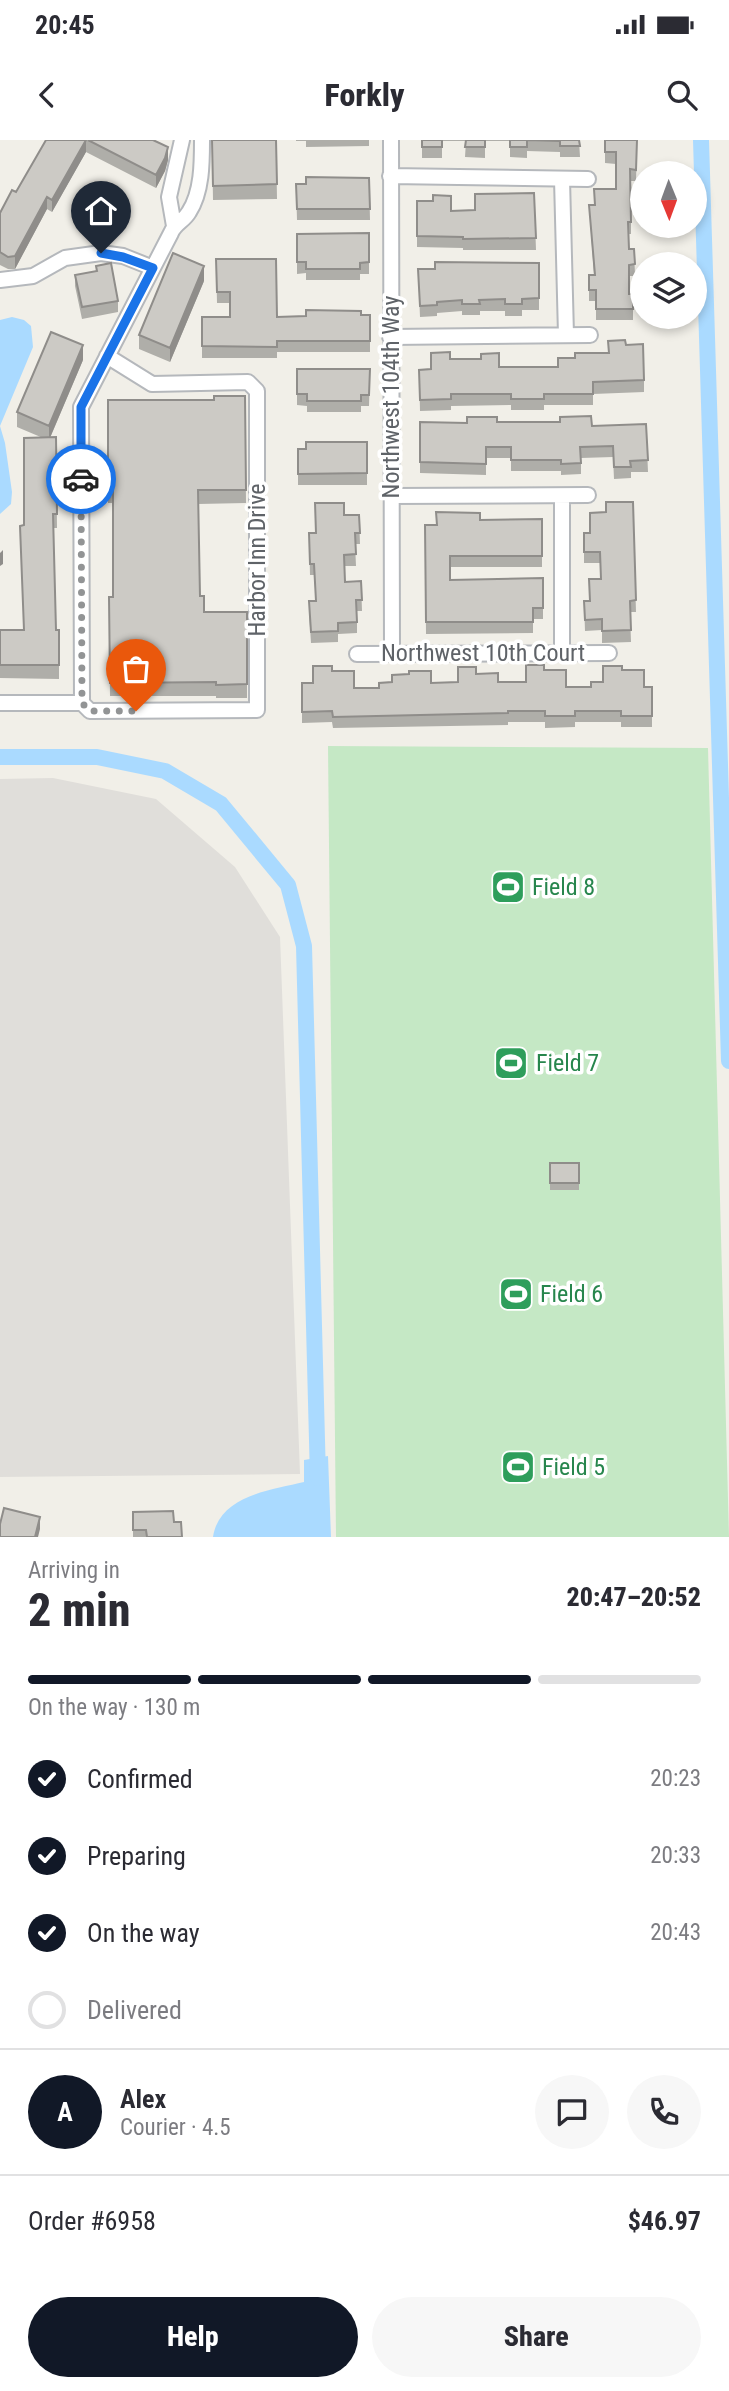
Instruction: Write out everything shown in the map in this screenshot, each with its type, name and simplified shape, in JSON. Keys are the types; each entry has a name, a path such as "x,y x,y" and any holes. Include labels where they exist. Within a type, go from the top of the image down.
{"street":[{"path":"174,226 169,197 182,140"},
{"path":"82,703 81,407 174,226 188,216 195,200 202,163 202,140"},
{"name":"Northwest 104th Way","path":"391,140 392,653"},
{"path":"390,176 588,179"},
{"path":"562,179 566,335"},
{"path":"0,280 33,276 65,258 101,253 123,257 153,268"},
{"path":"390,337 590,335"},
{"name":"Harbor Inn Drive","path":"0,703 82,703 90,711 257,710 257,391 248,383 152,384 107,356"},
{"path":"392,496 588,495"},
{"path":"562,496 562,653"},
{"name":"Northwest 10th Court","path":"356,654 608,653"}],"shaded area":[{"path":"53,778 156,799 235,867 280,937 300,1474 0,1477 0,779"}],"green space":[{"path":"328,746 708,748 729,1537 336,1537"}],"water":[{"path":"12,317 24,320 31,326 33,347 0,426 0,320"},
{"path":"0,426 12,492 11,504 0,514"},
{"path":"328,1456 331,1537 213,1537 217,1523 235,1504 262,1492 304,1482 304,1460"}],"building":[{"path":"46,140 86,140 52,200 47,197 15,256 8,257 0,252 0,213 12,190 16,192"},
{"path":"88,140 153,140 168,147 156,175"},
{"path":"212,140 276,140 277,184 213,186"},
{"path":"422,140 442,140 442,147 422,147"},
{"path":"466,140 485,140 485,147 465,147"},
{"path":"510,140 527,140 527,147 510,147"},
{"path":"527,140 579,140 580,146 560,146 560,141"},
{"path":"605,140 637,140 636,161 630,161 629,249 634,249 634,252 630,252 629,265 630,309 596,309 596,290 589,290 589,275 595,275 589,205 595,205 594,189 616,189 616,152 605,152"},
{"path":"306,177 369,178 370,209 297,209 296,184 306,184"},
{"path":"534,193 536,238 463,239 417,236 417,201 433,201 433,195 451,196 451,211 475,210 475,194"},
{"path":"369,233 369,262 360,263 360,269 306,269 306,262 297,262 297,234"},
{"path":"173,253 204,266 170,348 139,335"},
{"path":"216,259 276,259 277,317 306,316 306,310 361,311 361,315 370,315 370,341 277,341 277,347 202,346 202,317 230,317 230,292 217,292"},
{"path":"435,262 539,263 539,298 522,299 522,304 505,304 505,299 479,300 480,304 462,304 462,300 420,306 418,269 435,269"},
{"path":"111,263 118,301 82,307 75,275 97,271 96,266"},
{"path":"51,332 83,345 49,426 17,412"},
{"path":"625,340 626,345 643,344 644,380 593,382 593,394 544,394 544,399 511,399 511,394 451,394 451,399 420,400 419,370 431,369 431,353 450,352 450,359 481,359 481,354 499,353 499,367 558,367 558,358 575,358 575,353 609,353 608,341"},
{"path":"297,369 370,369 369,395 361,395 361,401 307,401 307,394 297,394"},
{"path":"214,396 245,396 246,490 198,490 200,596 204,596 204,612 247,612 247,684 110,683 109,597 113,597 113,490 108,490 108,400 214,400"},
{"path":"591,416 592,426 646,424 648,460 630,461 631,467 614,467 613,446 580,447 581,463 561,464 561,460 511,460 511,447 486,447 486,464 420,462 420,422 467,423 467,417 497,417 497,422 560,422 560,417"},
{"path":"56,437 57,514 53,514 59,665 0,665 0,630 24,630 20,526 24,525 24,438"},
{"path":"306,442 367,442 367,473 298,474 298,449 306,449"},
{"path":"606,502 633,502 636,600 630,601 631,630 602,631 602,619 585,620 584,601 590,601 589,579 601,579 600,552 584,552 584,533 590,533 590,513 606,512"},
{"path":"315,503 344,503 344,515 359,515 360,533 355,533 356,554 344,555 345,582 361,581 362,600 356,600 357,622 338,623 338,631 311,632 309,601 316,601 314,564 310,564 309,533 316,533"},
{"path":"436,512 480,513 480,520 542,519 542,556 450,556 450,580 543,578 543,608 533,608 533,622 426,622 425,525 437,525"},
{"path":"526,665 544,665 544,670 566,670 566,687 591,687 591,682 603,682 603,666 622,666 622,670 644,670 644,687 652,687 652,716 621,716 621,711 575,711 575,716 545,716 545,711 508,711 333,717 332,711 302,712 302,683 313,683 313,666 332,666 332,671 354,671 354,688 379,688 379,683 392,682 392,675 409,674 409,671 431,671 431,683 458,682 458,667 476,667 476,674 498,673 498,682 526,682"},
{"path":"550,1163 579,1163 579,1183 550,1183"},
{"path":"4,1508 40,1517 35,1537 0,1537"},
{"path":"173,1511 174,1522 181,1522 182,1537 147,1537 146,1530 133,1530 133,1512"}],"waterway":[{"path":"701,140 729,1061"},
{"path":"0,757 97,757 165,771 221,804 288,885 304,946 318,1478"}],"way so far":[{"path":"81,479 82,703 90,711 136,711"}],"place":[{"name":"Field 8","path":"508,887"},
{"name":"Field 7","path":"511,1063"},
{"name":"Field 6","path":"516,1294"},
{"name":"Field 5","path":"518,1467"}],"route":[{"path":"81,479 81,407 153,268 123,257 101,253"}]}
